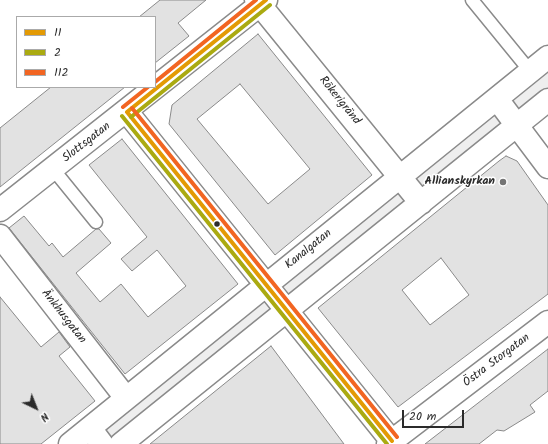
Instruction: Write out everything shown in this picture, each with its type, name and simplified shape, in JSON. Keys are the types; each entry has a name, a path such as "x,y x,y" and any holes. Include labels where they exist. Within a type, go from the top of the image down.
{"street":[{"name":"Slottsgatan","path":"0,210 127,112 261,2"},
{"name":"Rökerigränd","path":"261,2 421,203"},
{"name":"Kanalgatan","path":"70,444 96,436 126,398 548,57"},
{"path":"497,99 548,167"},
{"path":"121,444 548,100"},
{"path":"127,112 391,443"},
{"name":"Änkhusgatan","path":"0,236 126,398"},
{"name":"Östra Storgatan","path":"391,443 548,322"}],"lane":[{"path":"472,0 530,71"},
{"path":"53,170 96,222"}],"shaded area":[{"path":"548,57 548,100 121,444 70,444"}],"building":[{"path":"160,0 206,0 178,23 189,36 156,62 156,16 140,16"},
{"path":"258,34 372,175 275,255 169,124 172,105","holes":["240,84 310,169 268,204 197,119"]},
{"path":"50,88 124,88 0,187 0,128"},
{"path":"122,139 238,284 125,374 9,228 24,216 49,246 52,243 63,257 96,229 99,229 111,243 76,273 100,302 121,284 148,317 186,286 157,250 132,271 121,259 147,237 89,165"},
{"path":"506,156 517,161 548,205 548,294 398,407 318,308","holes":["441,258 469,295 430,325 402,290"]},
{"path":"0,297 41,347 59,332 70,347 59,356 95,401 41,444 0,444"},
{"path":"271,346 344,444 150,444"},
{"path":"548,349 548,391 530,405 535,412 504,431 497,430 479,444 425,444"}],"transit line":[{"name":"112","path":"156,81 256,0"},
{"name":"11","path":"127,112 266,0"},
{"name":"2","path":"131,117 270,5"},
{"name":"112","path":"123,107 147,88"},
{"name":"112","path":"132,108 397,437"},
{"name":"11","path":"127,112 392,441"},
{"name":"2","path":"122,116 387,444"}],"place":[{"name":"Allianskyrkan","path":"503,182"}]}
